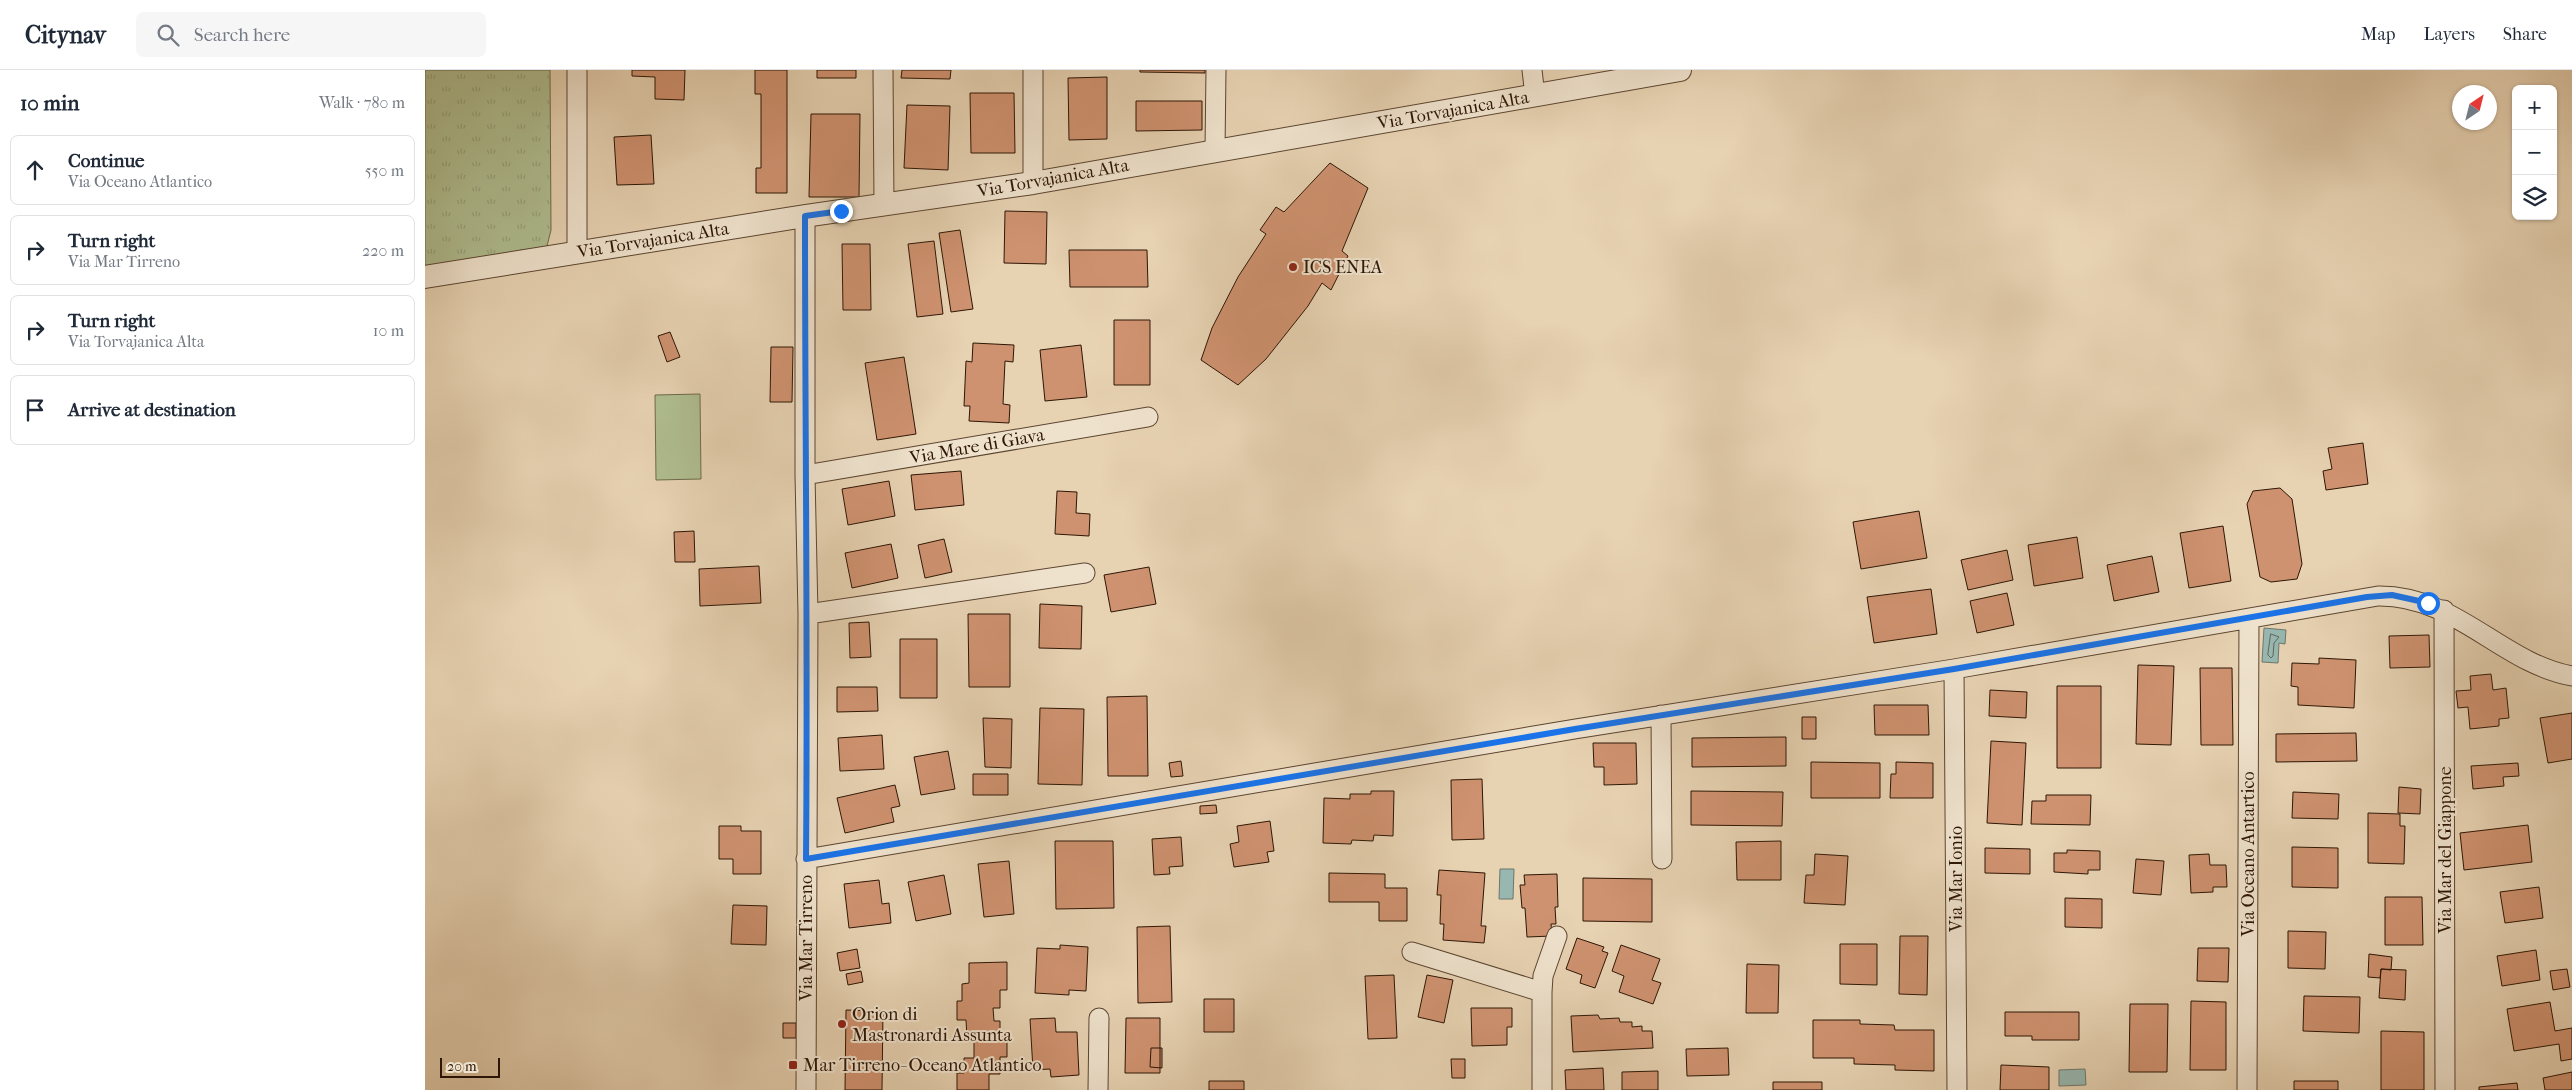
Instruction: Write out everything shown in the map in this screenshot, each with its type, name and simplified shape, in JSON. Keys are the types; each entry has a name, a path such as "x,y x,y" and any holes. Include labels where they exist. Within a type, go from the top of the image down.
{"street":[{"path":"577,70 577,252"},
{"path":"883,70 883,205"},
{"path":"1033,70 1033,183"},
{"path":"1215,150 1216,70"},
{"path":"1533,70 1535,96"},
{"name":"Via Torvajanica Alta","path":"425,276 805,216 1033,183 1680,70"},
{"name":"Via Mar Tirreno","path":"805,216 805,476 808,614 806,1090"},
{"name":"Via Mare di Giava","path":"805,476 1148,417"},
{"path":"808,614 1085,573"},
{"path":"806,859 1661,715 1954,669 2379,596 2409,598 2444,610 2535,664 2572,676"},
{"name":"Via Mar del Giappone","path":"2444,610 2445,1090"},
{"name":"Via Oceano Antartico","path":"2247,1090 2249,618"},
{"name":"Via Mar Ionio","path":"1954,669 1957,1090"},
{"path":"1661,715 1662,859"},
{"path":"1543,1090 1543,976 1557,936"},
{"path":"1412,952 1542,992"},
{"path":"1098,1090 1099,1018"}],"green space":[{"path":"425,70 550,70 551,230 545,254 425,267"},
{"path":"700,394 701,479 656,480 655,395"}],"water":[{"path":"2264,628 2286,630 2285,644 2279,643 2278,663 2262,662"},
{"path":"1500,869 1514,869 1513,899 1499,899"},
{"path":"2085,1069 2086,1085 2059,1086 2059,1070"}],"building":[{"path":"632,70 685,70 684,100 655,99 655,77 632,76"},
{"path":"755,70 787,70 787,193 756,193 756,168 761,168 761,94 755,94"},
{"path":"817,70 856,70 856,78 817,78"},
{"path":"902,70 951,70 950,79 901,78"},
{"path":"1140,70 1205,70 1205,73 1140,72"},
{"path":"1107,77 1107,139 1069,140 1068,78"},
{"path":"970,93 1014,93 1015,153 971,153"},
{"path":"1136,101 1202,101 1202,130 1136,131"},
{"path":"907,105 950,106 948,170 904,168"},
{"path":"811,114 860,114 859,197 809,197"},
{"path":"651,135 654,184 617,185 614,137"},
{"name":"ICS ENEA","path":"1330,163 1368,188 1342,251 1348,256 1331,290 1322,283 1308,306 1266,359 1238,385 1201,360 1212,328 1238,277 1266,234 1260,230 1276,207 1284,212"},
{"path":"1005,211 1047,212 1046,264 1004,263"},
{"path":"960,230 973,309 951,312 939,233"},
{"path":"934,241 943,314 917,317 908,244"},
{"path":"842,244 870,244 871,310 843,310"},
{"path":"1069,250 1147,250 1148,287 1070,287"},
{"path":"1114,320 1150,320 1150,385 1114,385"},
{"path":"670,332 680,357 667,362 658,336"},
{"path":"973,343 1014,345 1013,362 1005,361 1003,404 1010,405 1009,423 969,421 970,406 964,406 966,361 972,362"},
{"path":"1081,345 1087,397 1045,401 1040,350"},
{"path":"771,347 793,347 792,402 770,402"},
{"path":"904,357 916,434 877,440 865,363"},
{"path":"2363,443 2368,484 2326,490 2323,471 2332,469 2328,448"},
{"path":"961,471 964,505 915,510 911,475"},
{"path":"889,481 895,516 848,525 842,489"},
{"path":"2280,488 2292,499 2302,564 2297,579 2271,582 2260,577 2247,504 2253,491"},
{"path":"1057,491 1077,492 1076,513 1090,514 1089,536 1055,534"},
{"path":"1919,511 1927,558 1861,569 1853,522"},
{"path":"2223,526 2231,581 2189,588 2180,533"},
{"path":"694,531 695,562 675,562 674,532"},
{"path":"2077,537 2083,578 2034,586 2028,545"},
{"path":"944,539 952,572 925,578 918,545"},
{"path":"891,544 898,578 852,588 845,553"},
{"path":"2007,550 2013,580 1968,590 1961,560"},
{"path":"2152,556 2159,592 2114,601 2107,565"},
{"path":"759,566 761,603 700,606 699,569"},
{"path":"1149,567 1156,604 1111,612 1104,575"},
{"path":"1931,589 1937,634 1874,643 1867,597"},
{"path":"2007,593 2014,625 1977,633 1970,601"},
{"path":"1040,604 1082,606 1081,649 1039,648"},
{"path":"968,614 1010,614 1010,687 969,687"},
{"path":"869,622 871,657 850,658 849,623"},
{"path":"2429,635 2430,667 2390,668 2389,636"},
{"path":"900,639 937,639 937,698 900,698"},
{"path":"2319,658 2356,660 2354,708 2298,705 2298,687 2291,686 2292,663 2319,664"},
{"path":"2138,665 2174,666 2171,745 2136,744"},
{"path":"2200,668 2232,668 2233,745 2201,745"},
{"path":"2491,674 2493,690 2506,688 2509,718 2499,719 2499,726 2470,729 2468,707 2458,708 2456,691 2471,690 2470,676"},
{"path":"2057,686 2101,686 2101,768 2057,768"},
{"path":"837,687 877,687 878,711 837,712"},
{"path":"1990,690 2027,692 2026,718 1989,716"},
{"path":"1147,696 1148,776 1108,776 1107,697"},
{"path":"1874,705 1928,705 1929,735 1875,735"},
{"path":"1040,708 1084,709 1082,785 1038,784"},
{"path":"2572,713 2572,759 2548,763 2540,718"},
{"path":"1802,717 1816,717 1816,739 1802,739"},
{"path":"983,718 1012,719 1011,768 985,767"},
{"path":"2356,733 2357,761 2276,762 2276,734"},
{"path":"882,735 884,769 840,771 838,738"},
{"path":"1786,737 1786,766 1692,767 1692,738"},
{"path":"1991,741 2026,743 2022,825 1987,823"},
{"path":"1593,743 1636,743 1637,784 1604,785 1604,767 1594,767"},
{"path":"948,751 955,789 921,795 914,757"},
{"path":"1181,761 1183,776 1171,777 1169,763"},
{"path":"1811,762 1880,763 1880,798 1811,798"},
{"path":"1896,762 1933,763 1933,798 1890,798 1891,774 1896,774"},
{"path":"2518,763 2519,776 2503,777 2504,786 2473,789 2471,766"},
{"path":"973,774 1008,774 1008,795 973,795"},
{"path":"1482,779 1484,839 1452,840 1451,780"},
{"path":"895,785 900,806 891,808 894,822 845,833 837,798"},
{"path":"2399,787 2421,789 2420,814 2398,813"},
{"path":"1371,791 1394,791 1393,836 1374,835 1373,841 1352,840 1351,844 1323,843 1324,798 1350,799 1350,794 1371,794"},
{"path":"1691,791 1783,792 1782,826 1691,825"},
{"path":"2293,792 2339,794 2338,819 2292,818"},
{"path":"2046,795 2091,795 2090,825 2031,824 2032,801 2046,801"},
{"path":"1216,805 1217,813 1200,814 1200,806"},
{"path":"2368,813 2400,814 2400,826 2405,826 2404,864 2368,863"},
{"path":"1270,821 1274,851 1267,852 1269,862 1234,867 1230,844 1239,842 1237,826"},
{"path":"2528,825 2532,862 2464,870 2460,833"},
{"path":"719,826 741,826 741,831 761,831 761,874 733,874 733,859 719,859"},
{"path":"1181,837 1183,866 1169,867 1170,874 1154,875 1152,839"},
{"path":"1055,841 1113,841 1114,908 1056,909"},
{"path":"1781,841 1781,880 1737,880 1736,842"},
{"path":"2292,847 2338,848 2338,888 2292,887"},
{"path":"1985,848 2030,849 2030,874 1985,873"},
{"path":"2067,850 2100,851 2100,870 2088,870 2088,874 2054,872 2054,853 2067,853"},
{"path":"1815,854 1848,856 1845,905 1804,903 1806,875 1814,875"},
{"path":"2209,854 2210,865 2226,865 2227,887 2213,887 2213,892 2191,893 2189,855"},
{"path":"2136,859 2164,861 2161,895 2133,893"},
{"path":"1009,861 1014,914 984,917 978,864"},
{"path":"1439,870 1485,873 1481,926 1486,926 1484,943 1443,940 1444,924 1440,924 1441,895 1437,895"},
{"path":"1329,873 1385,874 1385,888 1407,888 1407,921 1379,921 1379,902 1329,902"},
{"path":"1557,874 1558,907 1555,907 1556,924 1551,924 1552,936 1527,937 1525,908 1522,908 1520,885 1525,885 1524,875"},
{"path":"944,875 951,914 916,921 908,882"},
{"path":"1583,878 1652,879 1652,922 1583,921"},
{"path":"879,880 882,904 889,903 891,923 849,928 844,884"},
{"path":"2539,887 2543,918 2505,923 2500,892"},
{"path":"2385,897 2422,897 2423,945 2385,945"},
{"path":"2065,898 2102,899 2102,928 2065,927"},
{"path":"733,905 767,906 766,945 731,944"},
{"path":"1170,926 1172,1002 1138,1003 1137,927"},
{"path":"2288,931 2326,932 2325,969 2288,968"},
{"path":"1900,936 1928,936 1927,995 1899,994"},
{"path":"1577,938 1604,947 1602,951 1608,953 1595,988 1580,983 1582,975 1566,969"},
{"path":"1840,944 1877,944 1877,985 1840,984"},
{"path":"1060,945 1088,947 1086,991 1069,990 1069,995 1035,993 1037,948 1060,949"},
{"path":"1621,945 1660,959 1652,980 1661,983 1653,1004 1619,992 1624,976 1612,971"},
{"path":"2198,948 2229,948 2228,982 2197,981"},
{"path":"857,949 860,968 840,971 837,953"},
{"path":"2536,950 2540,980 2502,986 2497,956"},
{"path":"2369,954 2392,957 2391,970 2381,969 2380,978 2368,977"},
{"path":"1007,962 1007,990 1000,990 1000,1008 993,1008 994,1021 1000,1021 1000,1037 1007,1037 1007,1057 1000,1057 1000,1074 989,1074 989,1090 957,1090 957,1073 964,1073 964,1058 974,1058 974,1037 967,1037 966,1020 957,1020 957,1001 962,1001 962,984 969,983 969,963"},
{"path":"1747,964 1779,965 1778,1013 1746,1013"},
{"path":"2381,969 2406,970 2405,1000 2379,998"},
{"path":"2567,969 2570,987 2553,990 2550,971"},
{"path":"861,971 863,982 848,985 846,974"},
{"path":"1394,975 1397,1038 1368,1039 1365,976"},
{"path":"1427,975 1453,980 1444,1023 1418,1017"},
{"path":"2304,996 2360,997 2359,1033 2303,1031"},
{"path":"1204,999 1234,999 1234,1032 1204,1032"},
{"path":"2191,1001 2226,1002 2226,1070 2190,1070"},
{"path":"2550,1002 2555,1031 2572,1028 2572,1059 2561,1061 2559,1044 2514,1051 2507,1009"},
{"path":"2130,1004 2168,1004 2167,1072 2129,1072"},
{"path":"1471,1008 1512,1008 1512,1027 1507,1027 1507,1045 1472,1046"},
{"path":"846,1010 883,1011 882,1090 845,1090"},
{"path":"2005,1012 2079,1012 2079,1040 2032,1040 2032,1036 2005,1036"},
{"path":"1598,1015 1600,1019 1619,1018 1620,1022 1632,1022 1632,1027 1642,1026 1642,1031 1652,1031 1653,1048 1573,1052 1571,1016"},
{"path":"1055,1018 1056,1032 1077,1032 1079,1075 1051,1077 1050,1069 1033,1070 1030,1019"},
{"path":"1126,1018 1160,1018 1160,1073 1125,1073"},
{"path":"1813,1020 1860,1020 1860,1024 1894,1025 1895,1030 1934,1030 1934,1071 1895,1070 1895,1065 1854,1064 1854,1058 1813,1058"},
{"path":"783,1023 796,1023 796,1038 783,1038"},
{"path":"2381,1031 2424,1032 2424,1090 2381,1090"},
{"path":"1151,1048 1162,1048 1162,1068 1150,1067"},
{"path":"1728,1048 1729,1075 1687,1076 1686,1049"},
{"path":"1451,1059 1465,1059 1465,1078 1452,1078"},
{"path":"2001,1065 2049,1067 2049,1090 2000,1090"},
{"path":"1603,1068 1604,1090 1566,1090 1565,1070"},
{"path":"1658,1071 1658,1090 1622,1090 1622,1072"},
{"path":"2572,1072 2572,1090 2545,1090 2543,1078"},
{"path":"1209,1081 1244,1081 1244,1090 1209,1090"},
{"path":"2294,1081 2338,1081 2338,1090 2294,1090"},
{"path":"1773,1082 1822,1082 1822,1090 1773,1090"},
{"path":"2517,1083 2518,1090 2479,1090 2479,1087"}],"place":[{"name":"ICS ENEA","path":"1293,267"},
{"name":"Orion di Mastronardi Assunta","path":"842,1024"},
{"name":"Mar Tirreno- Oceano Atlantico","path":"793,1065"}],"route":[{"path":"841,211 805,216 805,476 808,614 806,859 1575,729 1954,669 2367,597 2392,595 2428,603"}]}
